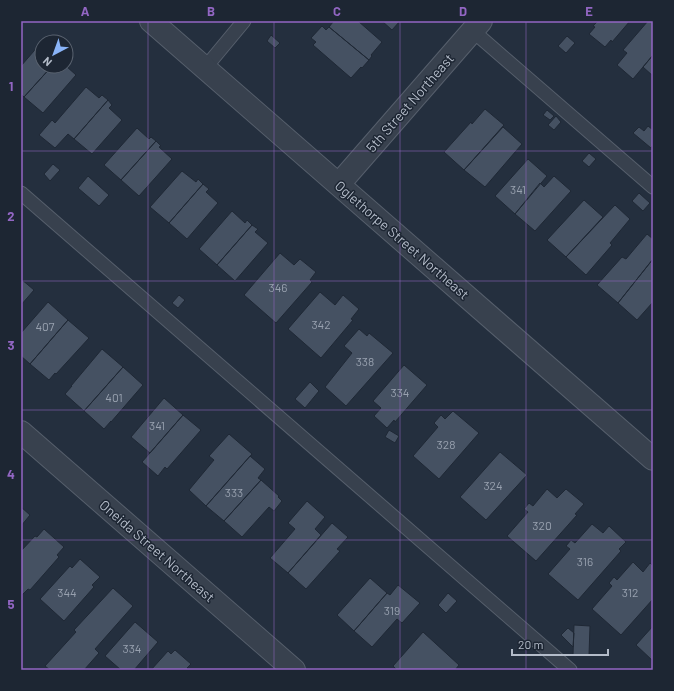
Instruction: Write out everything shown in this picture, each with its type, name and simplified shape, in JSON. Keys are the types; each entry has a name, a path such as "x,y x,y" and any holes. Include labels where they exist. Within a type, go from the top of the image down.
{"street":[{"name":"Oglethorpe Street Northeast","path":"151,21 653,459"},
{"name":"5th Street Northeast","path":"339,184 477,26"},
{"name":"Oneida Street Northeast","path":"21,432 294,670"}],"lane":[{"path":"205,68 244,21"},
{"path":"477,26 653,187"},
{"path":"21,193 570,670"}],"building":[{"path":"331,21 358,21 382,42 371,55 372,56 369,60 329,27 333,22"},
{"path":"382,21 400,21 392,30"},
{"path":"598,21 630,21 612,42 611,40 605,47 589,34 595,27 593,26"},
{"path":"648,21 653,23 653,55 633,79 617,65 627,53 623,50"},
{"path":"322,26 326,30 329,27 369,60 351,78 313,45 316,42 311,38"},
{"path":"271,35 280,43 275,48 267,41"},
{"path":"567,36 575,43 566,53 558,46"},
{"path":"34,51 34,74 45,74 24,97 21,94 21,66"},
{"path":"653,55 653,76 643,67"},
{"path":"74,73 76,75 43,113 24,97 45,74"},
{"path":"86,87 99,98 102,95 108,100 74,139 68,134 55,148 39,135 52,120 55,123"},
{"path":"108,100 112,105 109,108 122,120 92,154 74,139"},
{"path":"485,109 504,125 464,170 444,152"},
{"path":"547,110 554,116 550,120 543,115"},
{"path":"556,116 561,122 554,130 548,125"},
{"path":"648,126 653,130 653,145 651,148 633,133 639,127 644,131"},
{"path":"503,127 522,144 485,187 464,170"},
{"path":"137,128 149,139 151,137 156,141 121,180 104,165"},
{"path":"156,141 161,146 159,147 172,159 139,196 121,180"},
{"path":"589,153 596,159 589,167 582,161"},
{"path":"528,159 547,176 515,214 495,196"},
{"path":"53,164 60,170 50,181 44,174"},
{"path":"182,171 196,182 198,179 203,184 169,223 150,207"},
{"path":"88,176 109,195 99,206 78,188"},
{"path":"554,176 571,191 535,231 515,214 540,183 544,187"},
{"path":"203,184 209,189 206,192 218,203 187,239 169,223"},
{"path":"639,193 650,203 643,211 632,201"},
{"path":"584,200 603,217 566,257 547,240"},
{"path":"615,205 630,219 610,243 612,245 586,275 566,257"},
{"path":"232,211 245,223 247,220 252,225 217,265 199,249"},
{"path":"252,225 258,229 255,232 268,243 235,281 217,265"},
{"path":"647,234 653,239 653,259 618,303 597,285 622,257 626,259"},
{"path":"280,253 294,265 300,259 316,272 310,280 312,282 276,323 244,295"},
{"path":"653,259 653,302 637,320 618,303"},
{"path":"21,279 34,290 21,305"},
{"path":"320,292 335,305 343,295 359,309 351,319 353,320 321,358 288,329"},
{"path":"179,295 185,300 178,308 172,303"},
{"path":"48,302 68,320 30,364 21,356 21,333"},
{"path":"68,320 89,338 49,380 30,364"},
{"path":"359,329 367,336 369,333 393,353 346,406 325,387 352,353 344,346"},
{"path":"102,349 123,367 84,411 65,394"},
{"path":"404,365 427,385 395,422 394,420 387,428 374,416 381,408 373,401"},
{"path":"123,367 143,385 104,429 84,411"},
{"path":"310,382 319,391 305,408 295,399"},
{"path":"164,398 183,415 150,453 131,437"},
{"path":"453,411 479,433 439,479 413,456 438,427 434,423 441,415 445,419"},
{"path":"183,415 201,430 167,469 165,467 158,476 142,462"},
{"path":"389,430 399,436 395,443 385,437"},
{"path":"229,434 252,454 206,506 189,490 214,460 209,456"},
{"path":"500,452 527,475 486,520 460,497"},
{"path":"250,456 265,469 258,478 261,480 224,521 206,506"},
{"path":"261,480 279,496 278,497 282,501 274,511 269,507 242,537 224,521"},
{"path":"547,489 557,498 566,489 584,504 575,514 577,515 536,561 507,536 528,512 524,509 529,503 533,506"},
{"path":"307,501 325,517 315,529 321,535 288,573 270,558 295,529 288,523"},
{"path":"21,507 30,515 21,526"},
{"path":"332,523 348,537 337,549 340,551 306,589 288,573"},
{"path":"592,524 603,533 609,526 626,542 619,549 621,551 578,600 548,574 570,549 566,546 571,540 575,543"},
{"path":"44,529 64,547 57,555 59,557 30,590 28,589 21,596 21,551"},
{"path":"80,559 100,577 92,585 94,587 64,621 40,599 70,566 72,568"},
{"path":"633,562 643,572 650,563 653,566 653,599 621,635 592,609 612,586 609,583 614,577 617,580"},
{"path":"370,578 387,593 354,631 337,615"},
{"path":"398,585 420,603 402,623 397,619 372,647 354,631 387,593 390,595"},
{"path":"113,588 133,606 95,649 99,653 84,670 50,670 45,666 76,632 74,630"},
{"path":"448,593 457,601 446,613 438,605"},
{"path":"135,622 158,642 134,670 121,670 105,656"},
{"path":"574,625 590,626 589,655 573,655"},
{"path":"653,626 653,661 636,645"},
{"path":"568,628 574,633 573,647 561,635"},
{"path":"423,632 459,665 455,670 397,670 393,666"},
{"path":"175,650 191,664 187,668 190,670 151,670 168,651 171,654"}]}
